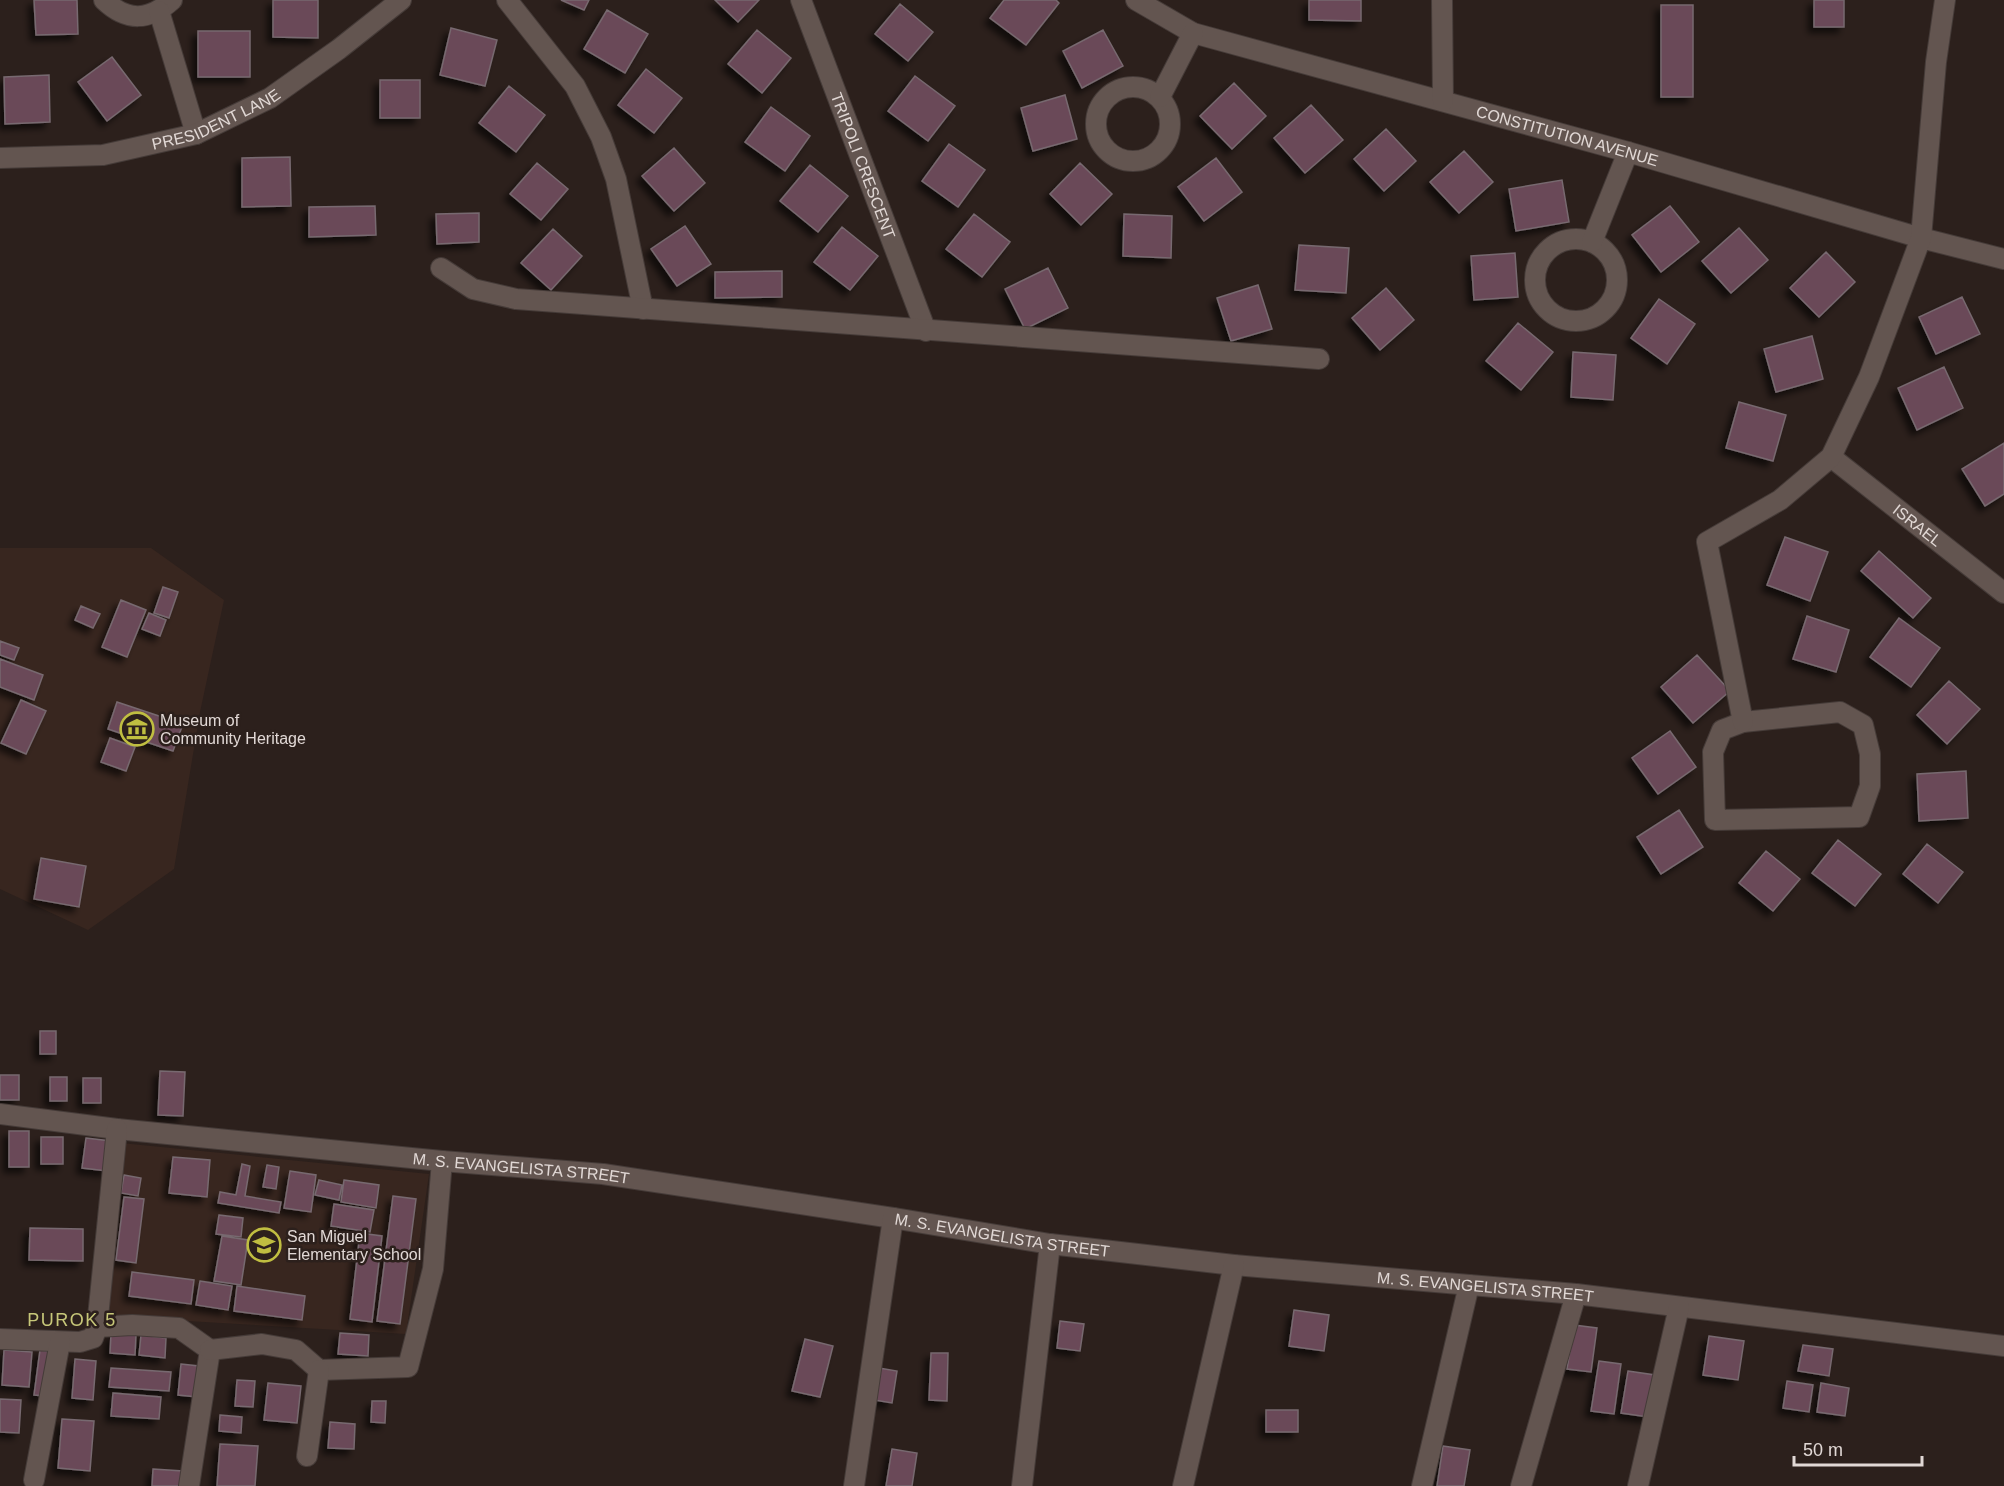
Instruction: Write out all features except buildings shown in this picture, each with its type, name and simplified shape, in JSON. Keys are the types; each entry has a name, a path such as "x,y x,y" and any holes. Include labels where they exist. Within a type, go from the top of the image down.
{"street":[{"path":"104,0 116,11 130,16 144,16 166,6 196,134"},
{"name":"PRESIDENT LANE","path":"0,158 104,155 196,134 270,98 339,49 401,0"},
{"path":"507,0 575,86 601,137 616,179 643,309"},
{"name":"TRIPOLI CRESCENT","path":"801,0 926,330"},
{"name":"CONSTITUTION AVENUE","path":"1136,0 1193,33 1628,152 1921,238 2004,259"},
{"path":"1442,0 1443,101"},
{"path":"1743,722 1707,542 1780,500 1831,457 1869,377 1921,238 1936,62 1945,0"},
{"path":"1160,97 1193,33"},
{"path":"1592,242 1628,152"},
{"path":"1569,239 1583,239 1592,242 1604,250 1613,262 1617,276 1613,299 1609,306 1592,318 1578,322 1559,318 1547,310 1538,297 1534,281 1540,260 1546,251 1569,239"},
{"path":"441,268 473,289 516,298 1319,359"},
{"name":"ISRAEL","path":"1831,457 2004,593"},
{"path":"1840,712 1863,725 1870,754 1870,786 1859,817 1715,820 1713,752 1722,730 1743,722 1840,712"},
{"name":"M. S. EVANGELISTA STREET","path":"0,1114 117,1129 442,1161 603,1174 1050,1244 1234,1265 1576,1294 2004,1346"},
{"path":"0,1339 80,1342 93,1338 97,1327 117,1129"},
{"path":"97,1327 132,1325 178,1328 210,1350 262,1344 296,1350 319,1370 408,1367 434,1269 442,1161"},
{"path":"854,1486 894,1218"},
{"path":"1022,1486 1050,1244"},
{"path":"1183,1486 1234,1265"},
{"path":"1422,1486 1469,1285"},
{"path":"1521,1486 1576,1294"},
{"path":"1638,1486 1679,1307"},
{"path":"34,1480 60,1342"},
{"path":"189,1486 210,1350"},
{"path":"307,1456 319,1370"}],"shaded area":[{"path":"0,548 151,548 224,600 200,712 174,869 88,930 0,889"},
{"name":"San Miguel Elementary School","path":"121,1143 429,1174 406,1334 102,1316"}],"place":[{"name":"Museum of Community Heritage","path":"137,729"},
{"name":"San Miguel Elementary School","path":"264,1245"}],"district":[{"name":"PUROK 5","path":"72,1320"}]}
